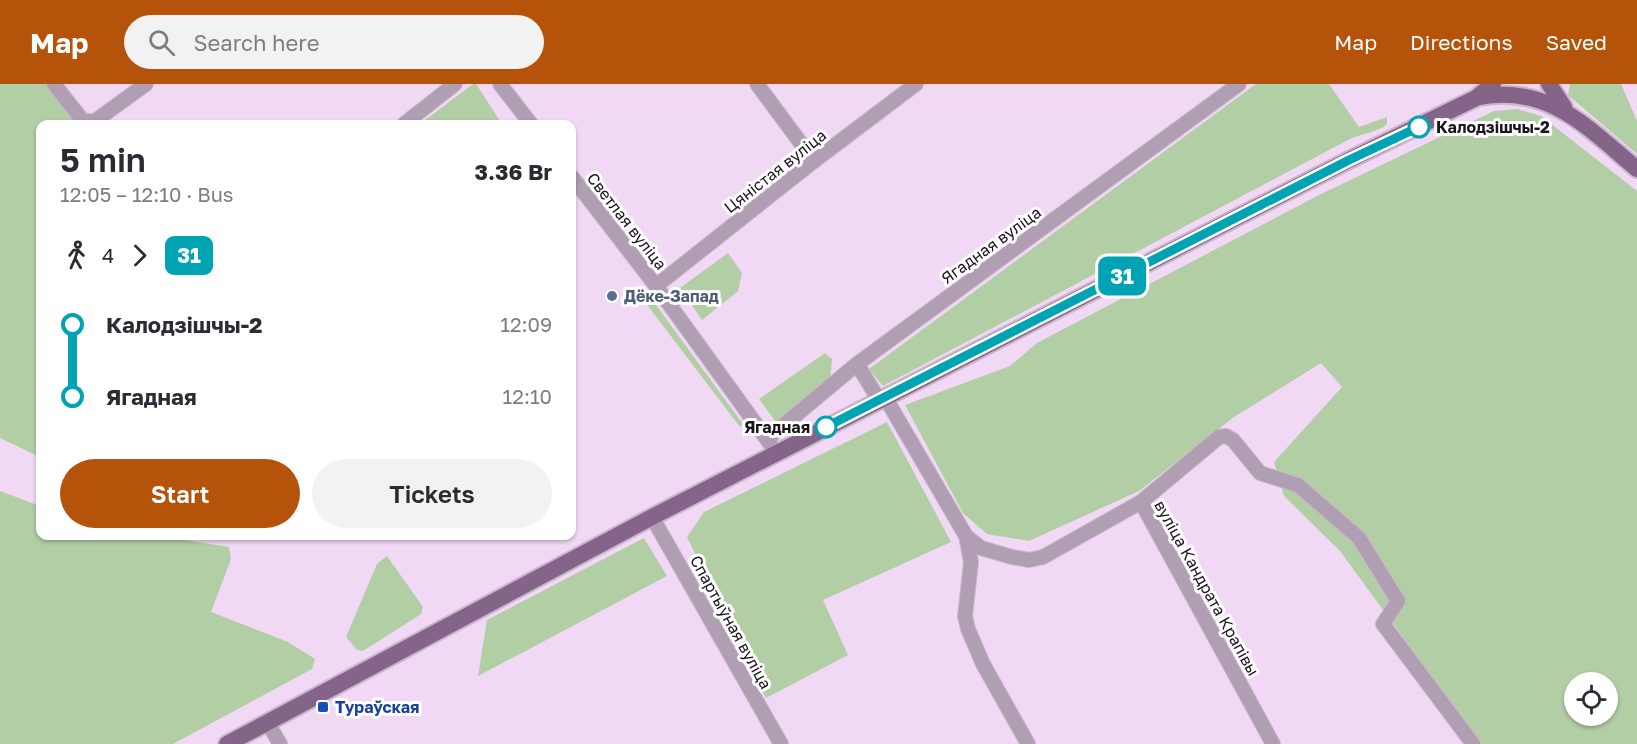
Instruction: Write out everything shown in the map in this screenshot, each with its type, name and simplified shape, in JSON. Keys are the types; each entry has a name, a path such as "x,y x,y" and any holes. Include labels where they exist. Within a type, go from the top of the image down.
{"main road":[{"path":"227,744 652,517 772,446 882,399 1349,160 1476,98 1493,84"},
{"path":"1510,84 1519,93 1544,99 1569,112"},
{"path":"1476,98 1501,93 1526,95 1537,93 1547,84 1569,112 1637,169"}],"street":[{"path":"54,84 82,120"},
{"path":"101,120 146,84"},
{"path":"409,120 455,84"},
{"path":"500,84 528,120"},
{"path":"757,84 814,160"},
{"name":"Цяністая вуліца","path":"656,286 814,160 915,84"},
{"name":"Ягадная вуліца","path":"772,446 857,364 1239,84"},
{"name":"Светлая вуліца","path":"576,182 656,286 772,446"},
{"path":"857,364 882,399 966,536 981,548 1029,560 1043,557 1141,502"},
{"name":"вуліца Кандрата Крапівы","path":"1274,744 1141,502 1219,437 1226,436 1233,440 1260,473 1298,485 1359,538 1398,601 1383,624 1473,744"},
{"name":"Спартыўная вуліца","path":"652,517 781,744"},
{"path":"966,536 971,562 965,616 968,629 983,664 1028,744"},
{"path":"268,723 280,744"}],"green space":[{"path":"0,84 46,84 77,120 36,120 36,455 0,438"},
{"path":"476,84 499,120 425,120"},
{"path":"1256,84 1329,84 1359,127 1387,117 1387,124 1350,139 883,386 869,369"},
{"path":"1570,84 1621,84 1637,121 1637,154 1568,95"},
{"path":"1517,109 1541,116 1637,191 1637,744 1481,744 1340,551 1284,496 1274,462 1342,387 1321,363 1234,417 1139,491 1029,541 987,534 963,513 905,405 1010,366 1037,343 1317,196 1494,111"},
{"path":"728,253 742,273 738,291 702,320 680,288"},
{"path":"653,301 743,424 740,427 648,306"},
{"path":"825,353 832,359 830,381 778,425 759,399"},
{"path":"887,422 951,542 823,600 848,655 766,698 687,537 704,512"},
{"path":"0,491 36,504 36,540 184,540 229,547 231,559 211,612 288,642 315,659 312,669 173,744 0,744"},
{"path":"644,538 667,576 478,676 487,620"},
{"path":"387,556 423,607 421,614 363,651 357,650 346,637 377,564"}],"bus line":[{"name":"31","path":"826,427 1349,160 1419,127"}],"place":[{"name":"Калодзішчы-2","path":"1419,127"},
{"name":"Дёке-Запад","path":"612,296"},
{"name":"Ягадная","path":"826,427"},
{"name":"Тураўская","path":"323,707"}]}
